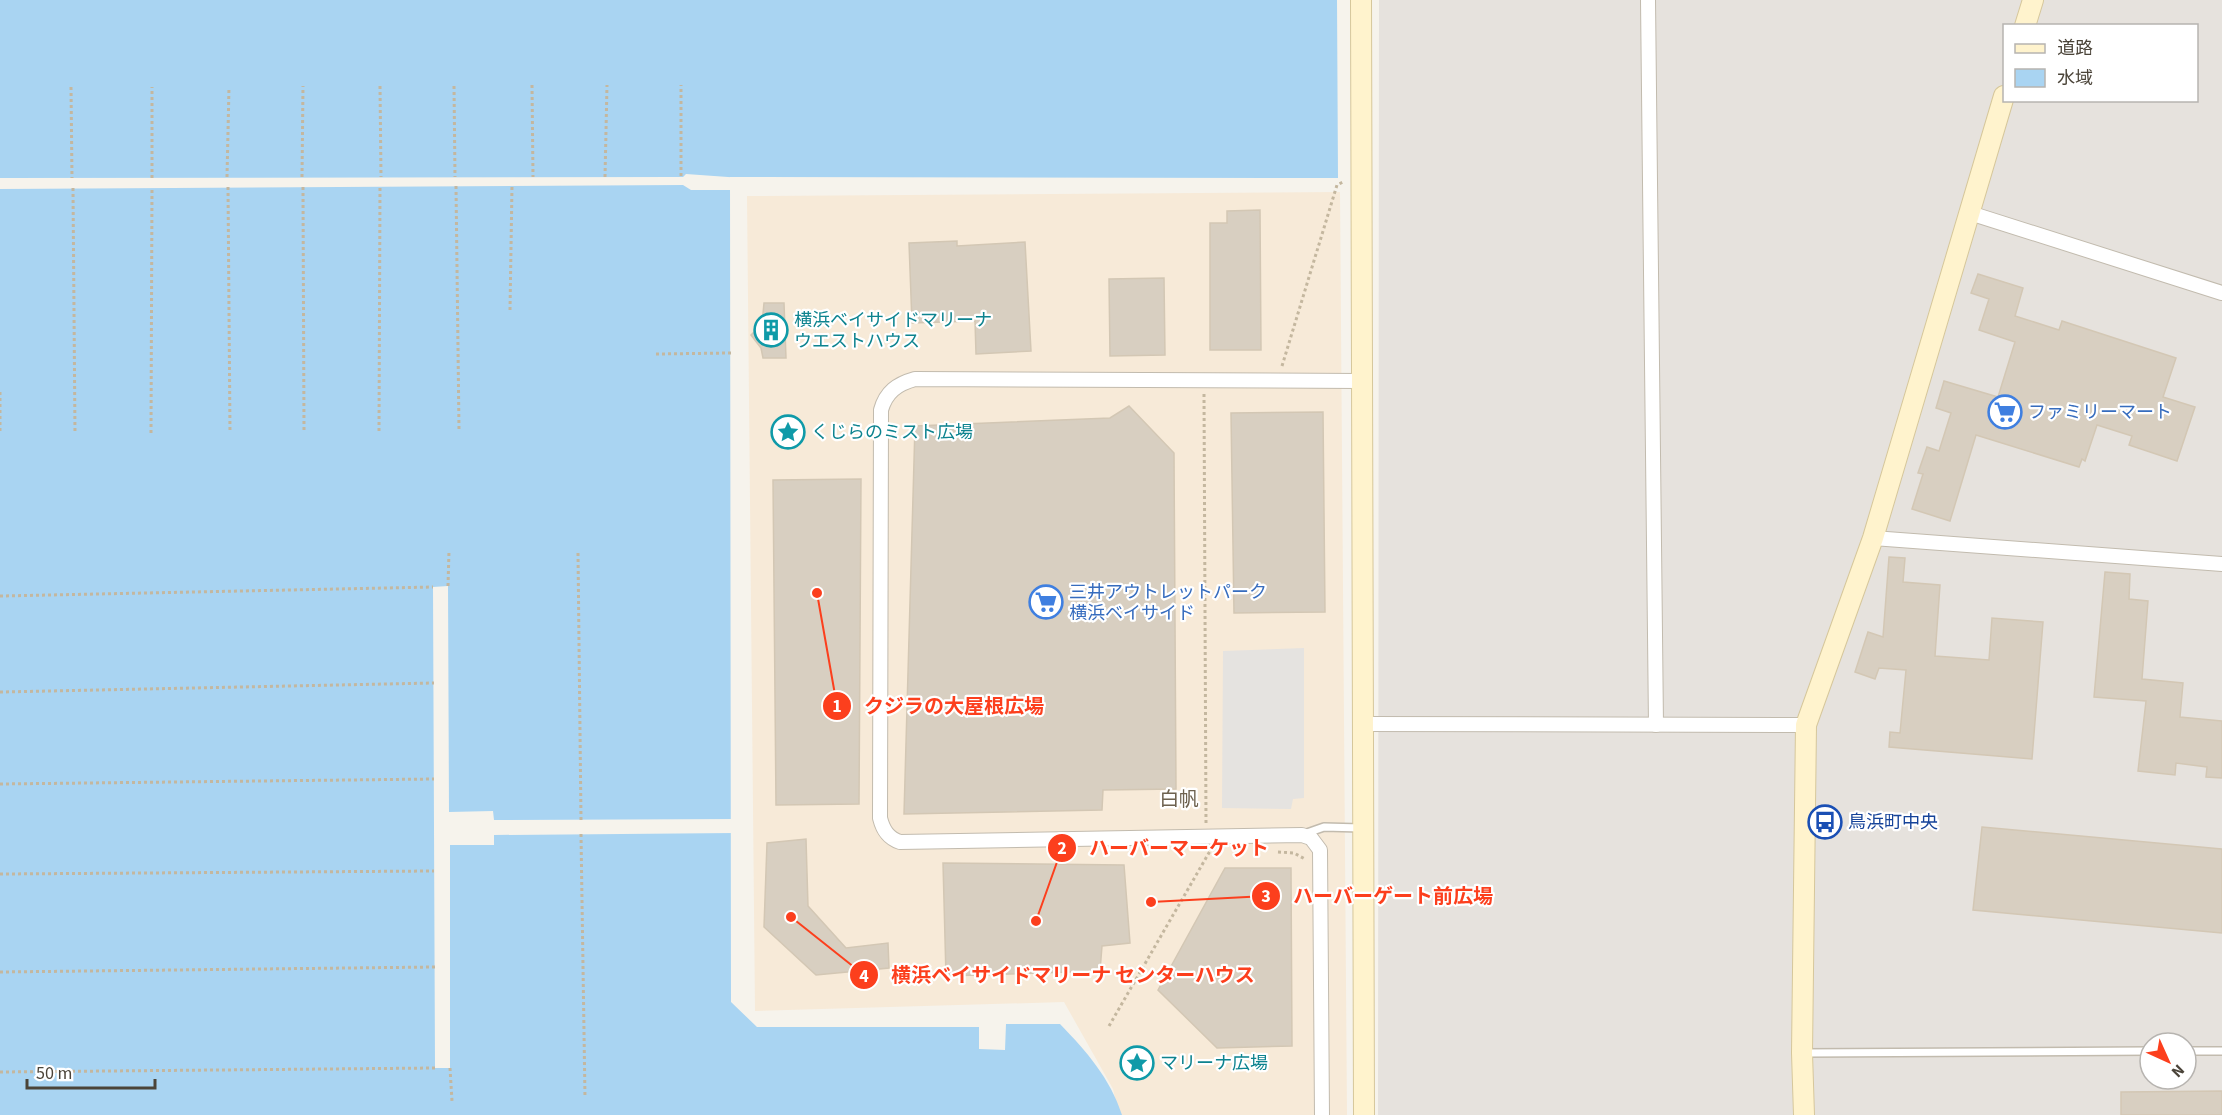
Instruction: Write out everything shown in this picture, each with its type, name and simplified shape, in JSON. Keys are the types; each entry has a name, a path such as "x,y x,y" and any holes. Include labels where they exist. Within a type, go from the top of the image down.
{"street":[{"path":"1360,0 1364,1115"},
{"path":"1648,0 1656,725"},
{"path":"2026,24 2033,0"},
{"path":"1804,1115 1802,1053 1806,725 1872,538 2003,99"},
{"path":"1970,213 2222,293"},
{"path":"1322,1115 1320,850 1311,838 1302,835 900,842 893,840 883,830 880,818 881,410 890,392 902,382 915,379 1360,381"},
{"path":"1872,538 2222,564"},
{"path":"1362,724 1806,725"}],"lane":[{"path":"1302,835 1324,827 1362,828"},
{"path":"1802,1053 2138,1051"},
{"path":"2198,1051 2222,1051"}],"path":[{"path":"605,177 607,85"},
{"path":"681,85 681,176"},
{"path":"302,177 303,86"},
{"path":"380,86 381,177"},
{"path":"454,86 455,177"},
{"path":"532,86 533,177"},
{"path":"71,87 72,178"},
{"path":"152,87 152,178"},
{"path":"228,87 228,177"},
{"path":"1292,369 1281,369 1337,184 1343,182 1343,193"},
{"path":"379,431 380,186"},
{"path":"456,186 459,430"},
{"path":"510,310 512,186"},
{"path":"303,187 304,432"},
{"path":"73,188 75,434"},
{"path":"151,433 152,188"},
{"path":"228,188 230,432"},
{"path":"656,354 731,353"},
{"path":"0,392 0,434"},
{"path":"1195,825 1206,824 1203,392 1215,392"},
{"path":"448,586 449,551"},
{"path":"578,553 581,820"},
{"path":"0,596 433,587"},
{"path":"0,692 434,683"},
{"path":"0,784 434,779"},
{"path":"581,834 585,1098"},
{"path":"1109,1026 1210,851 1201,851"},
{"path":"1270,852 1299,854 1307,863"},
{"path":"0,874 435,871"},
{"path":"0,972 435,967"},
{"path":"0,1072 435,1068"},
{"path":"450,1068 452,1101"}],"shaded area":[{"path":"1379,0 2222,0 2222,1115 1378,1115"},
{"path":"1340,192 1347,1115 1119,1115 1113,1089 1064,1002 755,1011 747,196"},
{"path":"1304,648 1304,798 1293,799 1291,809 1222,808 1223,651"}],"water":[{"path":"0,0 1337,0 1338,178 730,177 731,1002 757,1027 979,1027 979,1049 1005,1050 1006,1024 1060,1024 1097,1066 1111,1089 1122,1115 0,1115"}],"pier":[{"path":"686,174 742,178 733,180 733,190 691,190 683,185 0,189 0,178 683,177"},
{"path":"448,586 449,812 493,811 494,820 735,819 735,833 494,835 494,845 450,845 450,1068 435,1068 433,587"}],"building":[{"path":"1260,210 1261,350 1210,350 1210,223 1227,223 1227,211"},
{"path":"957,241 957,246 1025,242 1031,351 976,354 975,321 912,323 909,243"},
{"path":"1978,274 2023,288 2015,316 2059,330 2062,321 2176,358 2163,397 2195,407 2177,461 2129,445 2132,436 2097,425 2085,461 2082,459 2079,467 1976,435 1950,521 1912,509 1923,474 1918,473 1927,447 1939,451 1951,413 1936,408 1944,381 1998,397 2015,342 1979,330 1989,299 1971,293"},
{"path":"1164,278 1165,355 1110,356 1109,279"},
{"name":"横浜ベイサイドマリーナ ウエストハウス","path":"764,303 784,303 786,358 763,358 761,348 751,335 762,324"},
{"name":"三井アウトレットパーク 横浜ベイサイド","path":"1129,406 1174,453 1176,789 1103,790 1102,810 904,814 915,426 1110,418"},
{"path":"1323,412 1325,612 1234,613 1231,413"},
{"path":"861,479 859,804 776,805 773,480"},
{"path":"1889,557 1905,558 1903,582 1940,585 1935,656 1989,660 1992,618 2043,622 2032,759 1889,747 1890,732 1900,733 1906,670 1879,668 1875,679 1855,672 1868,632 1883,637"},
{"path":"2105,572 2130,574 2129,599 2148,601 2142,679 2183,683 2180,717 2222,721 2222,778 2206,777 2207,767 2176,763 2175,775 2138,771 2146,701 2094,697"},
{"path":"1982,827 2222,849 2222,933 1973,910"},
{"path":"806,839 808,906 846,948 888,943 889,968 816,975 764,927 767,843"},
{"path":"943,863 1124,865 1130,943 1102,946 1100,971 946,976"},
{"path":"1225,868 1291,868 1292,1046 1217,1048 1158,990"},
{"path":"2222,1091 2222,1115 2121,1115 2121,1092"}],"place":[{"name":"横浜ベイサイドマリーナ ウエストハウス","path":"771,330"},
{"name":"ファミリーマート","path":"2005,412"},
{"name":"くじらのミスト広場","path":"788,432"},
{"name":"クジラの大屋根広場","path":"817,593"},
{"name":"三井アウトレットパーク 横浜ベイサイド","path":"1046,602"},
{"name":"鳥浜町中央","path":"1825,822"},
{"name":"ハーバーゲート前広場","path":"1151,902"},
{"name":"横浜ベイサイドマリーナ センターハウス","path":"791,917"},
{"name":"ハーバーマーケット","path":"1036,921"},
{"name":"マリーナ広場","path":"1137,1063"}],"district":[{"name":"白帆","path":"1179,799"}]}
